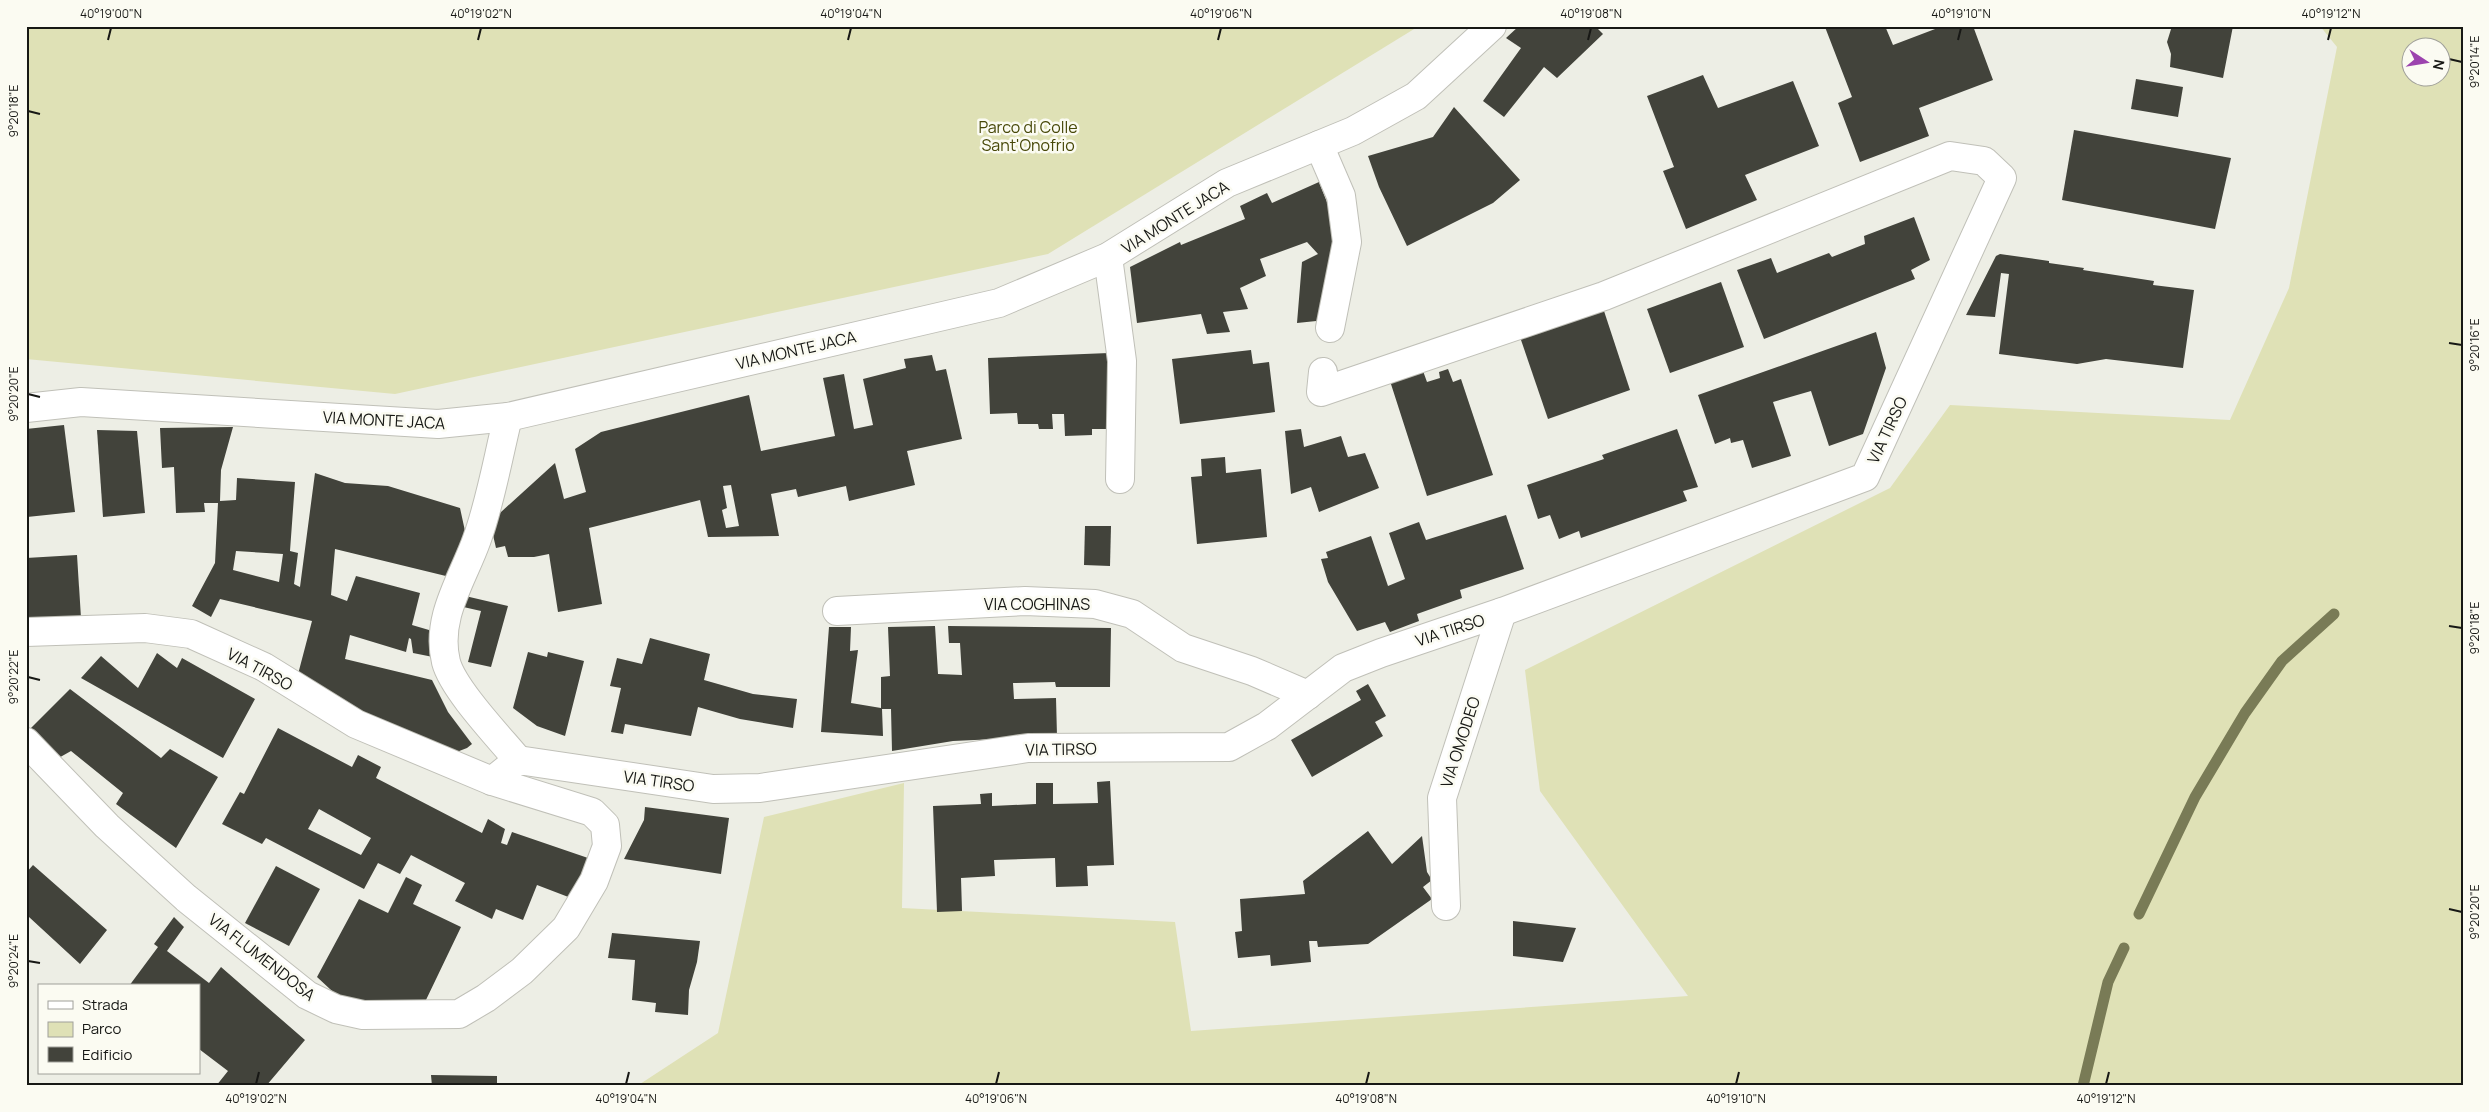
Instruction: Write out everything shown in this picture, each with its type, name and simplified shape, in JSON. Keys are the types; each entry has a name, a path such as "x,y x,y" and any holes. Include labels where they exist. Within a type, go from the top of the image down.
{"street":[{"name":"VIA MONTE JACA","path":"26,408 81,402 438,424 508,417 999,303 1108,258 1227,183 1353,131 1416,96 1492,26"},
{"path":"1319,145 1341,196 1347,242 1330,328"},
{"name":"VIA TIRSO","path":"518,760 713,789 760,788 1028,748 1230,747 1267,726 1343,668 1381,653 1502,612 1865,477 2002,178 1984,161 1950,156 1604,296 1322,382"},
{"path":"1108,258 1122,361 1120,479"},
{"path":"492,781 518,760 464,695 446,663 444,627 454,591 477,539 508,417"},
{"name":"VIA COGHINAS","path":"837,611 1025,601 1095,604 1132,614 1183,648 1252,671 1308,695"},
{"name":"VIA OMODEO","path":"1446,906 1442,798 1502,612"},
{"name":"VIA TIRSO","path":"26,632 145,628 191,634 264,667 356,724 492,781"},
{"name":"VIA FLUMENDOSA","path":"26,742 107,826 194,904 307,996 336,1009 363,1015 459,1014 522,971 566,928 594,881 607,846 606,825 592,812 492,781"}],"green space":[{"name":"Parco di Colle Sant'Onofrio","path":"26,26 1419,26 1048,254 395,394 26,359"},
{"path":"2320,26 2463,26 2463,1086 637,1086 718,1033 764,817 904,783 902,908 1175,922 1191,1031 1688,996 1540,791 1525,670 1890,488 1950,405 2230,420 2289,288 2337,47"}],"building":[{"path":"1519,26 1595,26 1603,34 1557,78 1544,67 1504,117 1483,101 1521,48 1506,38"},
{"path":"1885,26 1893,45 1943,26 1973,26 1993,80 1919,108 1929,136 1860,162 1838,103 1852,97 1825,27"},
{"path":"2172,26 2233,26 2223,78 2170,67 2171,54 2167,42"},
{"path":"1703,75 1718,108 1793,81 1819,146 1745,175 1757,200 1686,229 1663,171 1674,167 1647,96"},
{"path":"2136,79 2183,87 2178,117 2131,109"},
{"path":"1454,107 1520,180 1493,203 1407,246 1379,187 1368,156 1433,137"},
{"path":"2074,130 2231,158 2215,229 2062,200"},
{"path":"1319,182 1338,230 1326,320 1297,323 1302,262 1318,254 1307,242 1260,259 1266,276 1240,288 1248,309 1223,312 1230,332 1207,334 1201,314 1137,323 1130,267 1180,242 1181,245 1245,219 1240,206 1267,193 1272,203"},
{"path":"1914,217 1930,260 1911,270 1915,279 1764,339 1737,270 1771,258 1777,273 1829,253 1832,257 1865,244 1864,236"},
{"path":"2000,254 2049,261 2049,263 2084,268 2083,270 2154,281 2153,285 2194,290 2183,368 2106,359 2077,364 1999,354 2009,274 2001,273 1995,317 1966,315 1996,256"},
{"path":"1721,282 1744,347 1670,373 1647,309"},
{"path":"1604,311 1630,390 1548,419 1520,337"},
{"path":"1876,332 1886,368 1863,434 1829,446 1811,391 1773,402 1791,456 1752,468 1743,440 1731,443 1730,438 1715,444 1698,395"},
{"path":"1251,350 1253,364 1269,362 1275,412 1180,424 1172,359"},
{"path":"1109,353 1113,429 1092,429 1092,435 1065,436 1064,414 1052,414 1053,429 1039,429 1038,424 1018,424 1017,413 990,414 988,358"},
{"path":"932,355 936,371 946,369 962,439 907,451 915,485 849,501 846,486 798,497 796,489 771,494 779,536 708,537 700,500 589,528 602,604 558,612 549,554 534,557 508,557 505,546 496,548 490,522 555,463 564,499 586,492 575,449 601,432 749,395 761,451 835,436 823,378 844,374 854,429 873,425 863,379 906,368 904,359","holes":["731,485 739,526 726,528 722,510 727,508 723,486"]},
{"path":"1448,369 1453,382 1461,379 1493,475 1427,496 1390,381 1423,371 1427,382 1440,378 1439,372"},
{"path":"64,425 75,512 27,517 26,429"},
{"path":"233,427 221,470 220,501 236,500 237,478 295,482 290,551 298,553 294,584 300,587 315,473 345,483 388,486 460,508 465,531 450,577 335,549 331,595 347,601 356,576 420,593 412,625 429,630 433,657 413,653 411,639 409,638 406,652 350,635 345,659 432,680 448,712 472,744 454,753 414,742 297,678 312,621 220,599 211,617 192,606 215,563 218,503 204,503 205,512 176,513 174,467 162,468 160,428","holes":["236,551 283,554 279,582 233,570"]},
{"path":"1301,429 1304,447 1341,436 1348,457 1365,453 1379,488 1319,512 1311,487 1291,494 1285,431"},
{"path":"1677,429 1698,487 1683,491 1687,501 1581,538 1579,531 1559,539 1550,515 1538,519 1527,485 1604,459 1602,455"},
{"path":"97,430 137,431 145,513 103,517"},
{"path":"1225,457 1226,473 1261,469 1267,537 1197,544 1191,477 1202,476 1201,459"},
{"path":"1506,515 1524,569 1460,590 1462,598 1417,614 1419,621 1390,632 1385,622 1357,631 1328,582 1321,559 1328,558 1326,552 1371,536 1388,586 1405,579 1389,533 1419,522 1426,540"},
{"path":"1085,526 1111,526 1110,566 1084,565"},
{"path":"77,555 81,618 26,622 26,558"},
{"path":"461,595 508,606 491,667 468,662 481,611 459,606"},
{"path":"935,626 938,674 962,675 960,643 949,643 948,626 1111,628 1110,687 1056,687 1055,682 1013,683 1014,699 1056,698 1057,736 953,741 892,751 891,709 882,709 883,736 821,732 829,627 851,627 850,651 858,650 851,703 881,708 881,677 890,676 888,627"},
{"path":"650,638 710,654 704,680 753,694 797,699 793,728 740,719 698,707 691,736 625,724 623,734 611,732 621,688 610,686 617,658 642,664"},
{"path":"528,652 547,657 548,652 584,661 565,736 537,726 513,708"},
{"path":"157,653 177,668 182,658 255,699 223,758 81,678 101,656 138,688"},
{"path":"1368,684 1386,716 1375,722 1383,736 1312,777 1291,740 1361,700 1356,691"},
{"path":"70,689 161,758 170,749 218,777 176,848 116,804 123,793 71,751 55,760 29,730"},
{"path":"278,728 352,767 358,755 381,767 376,778 482,833 488,819 505,829 501,843 507,845 512,832 588,858 571,898 537,885 523,920 496,909 492,919 455,901 465,883 411,855 400,874 378,863 364,889 266,838 262,844 222,824 240,792 244,794","holes":["319,809 371,838 361,855 308,829"]},
{"path":"1110,781 1114,865 1087,866 1088,886 1056,887 1055,858 994,860 995,876 961,878 962,911 937,912 933,806 981,804 980,794 992,793 992,806 1036,804 1036,783 1053,783 1053,804 1098,803 1097,782"},
{"path":"645,807 729,818 721,874 624,859 644,820"},
{"path":"1368,831 1392,864 1422,836 1427,872 1432,880 1423,887 1432,899 1368,944 1318,947 1317,941 1309,941 1311,962 1271,966 1270,955 1238,958 1235,932 1242,931 1240,899 1305,894 1303,881"},
{"path":"33,865 107,930 80,964 29,917 26,920 26,873"},
{"path":"276,866 320,889 289,946 245,923"},
{"path":"406,877 422,885 413,904 461,927 425,1002 345,1003 317,977 359,899 388,913"},
{"path":"174,917 184,927 167,951 209,983 221,967 305,1040 266,1086 216,1086 228,1071 200,1050 200,984 130,984 158,947 154,944"},
{"path":"1513,921 1576,928 1563,962 1513,956"},
{"path":"612,933 700,941 697,962 689,990 688,1015 655,1012 656,1003 632,1000 635,960 608,958"},
{"path":"431,1075 497,1076 497,1086 432,1086"}],"waterway":[{"path":"2139,914 2195,797 2245,713 2282,661 2334,614"},
{"path":"2083,1086 2108,982 2124,948"}]}
